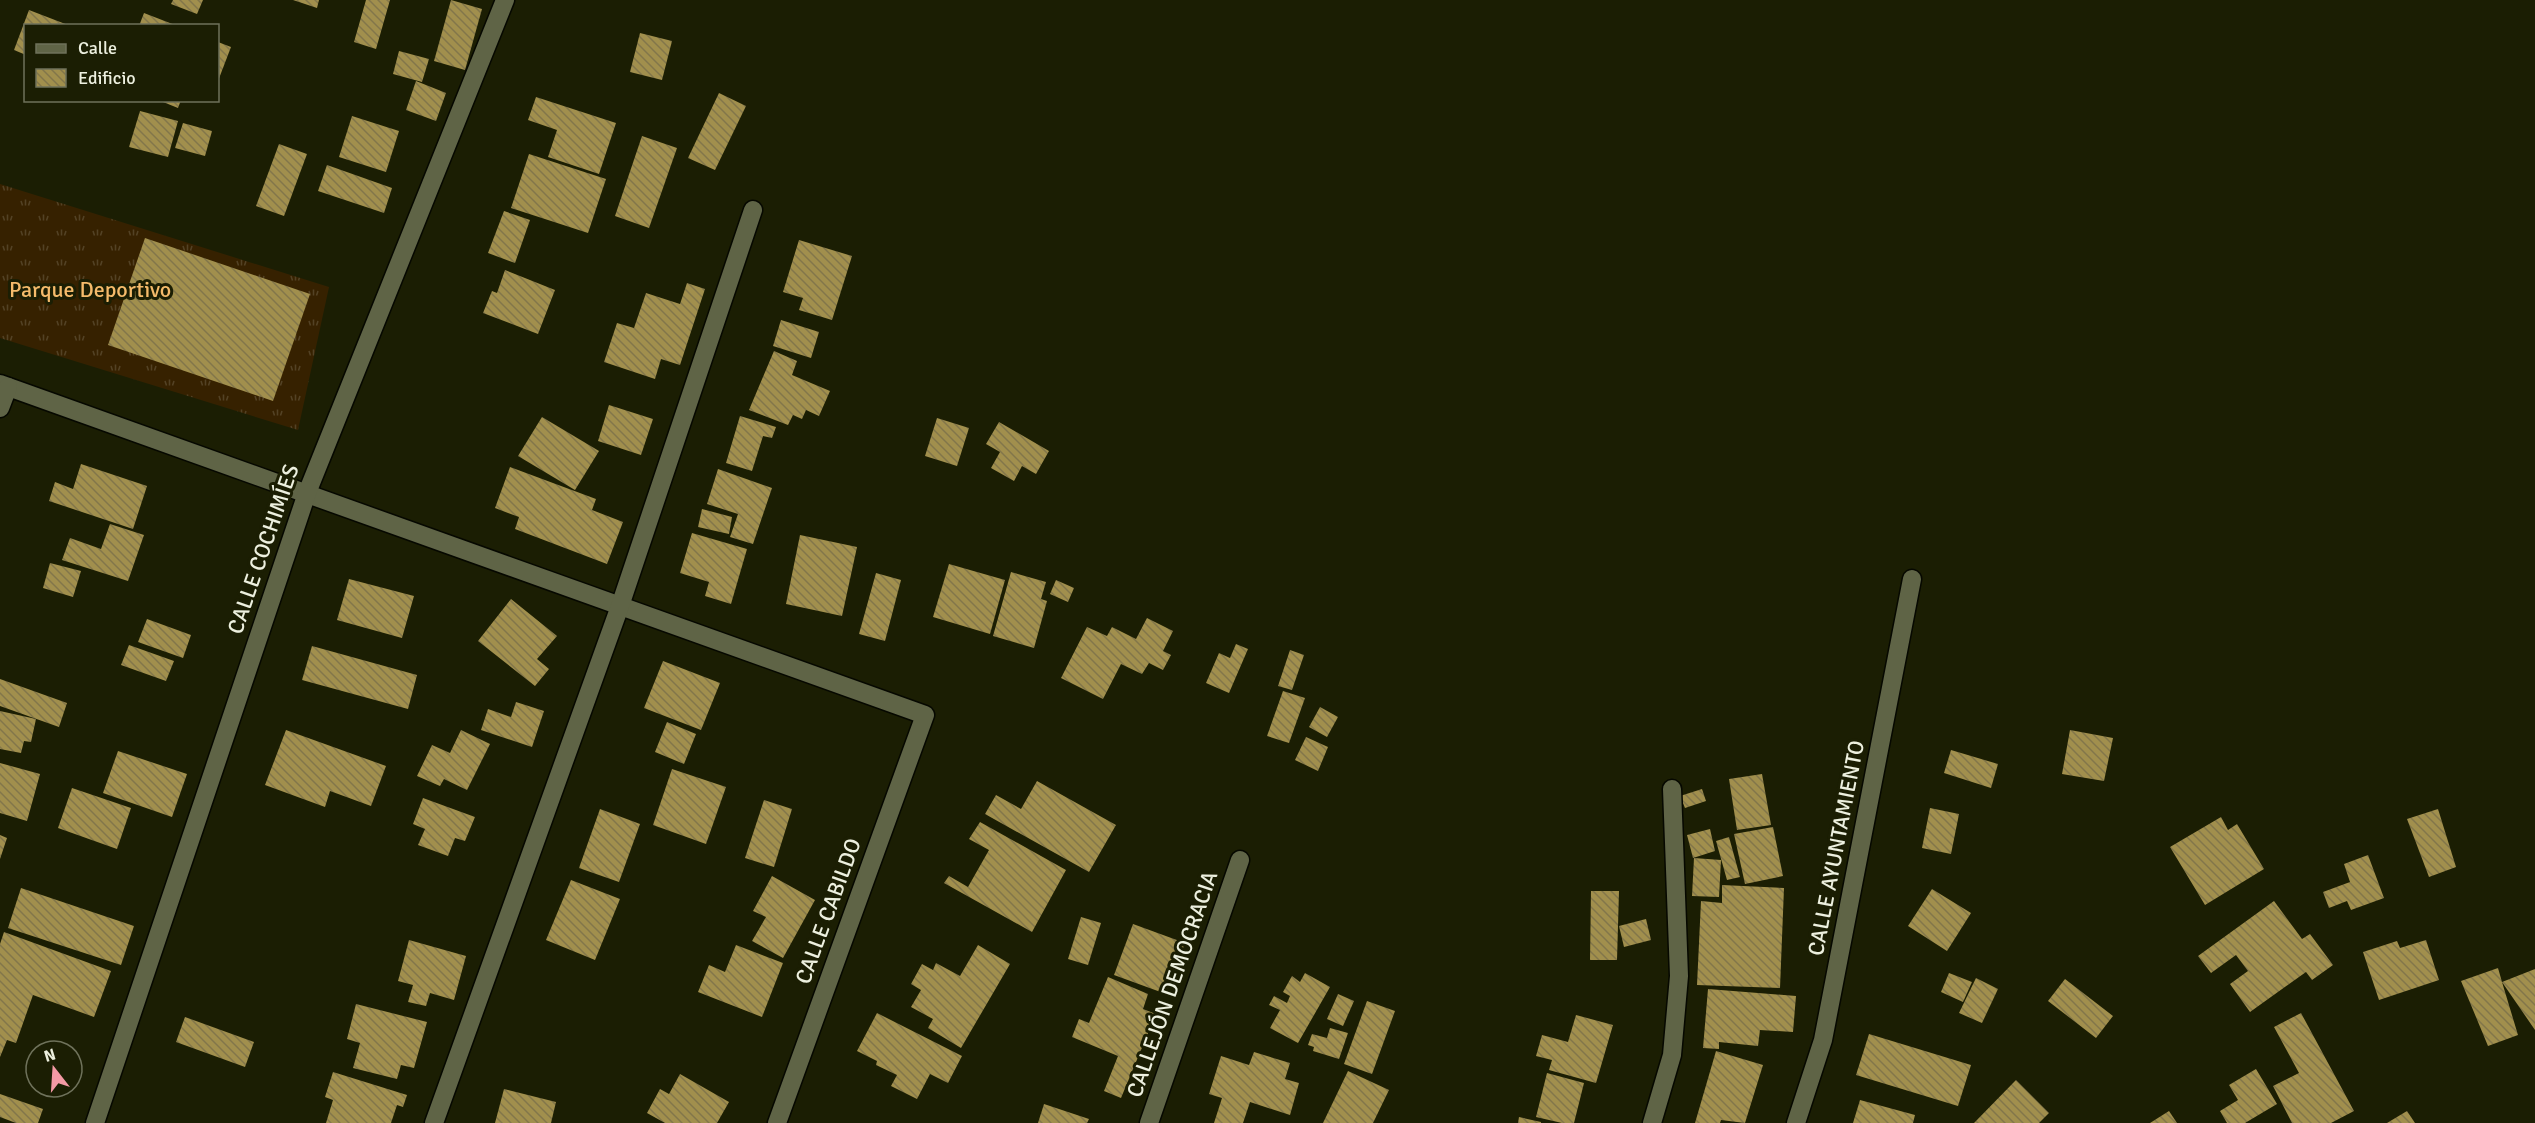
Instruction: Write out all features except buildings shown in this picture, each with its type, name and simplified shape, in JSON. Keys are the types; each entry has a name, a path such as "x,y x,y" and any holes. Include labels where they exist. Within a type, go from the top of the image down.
{"street":[{"name":"CALLE COCHIMÍES","path":"95,1123 307,493 505,0"},
{"path":"434,1123 620,606 753,210"},
{"path":"0,408 4,385 620,606"},
{"name":"CALLE AYUNTAMIENTO","path":"1796,1123 1823,1040 1912,579"},
{"name":"CALLE CABILDO","path":"620,606 925,715 777,1123"},
{"path":"1652,1123 1672,1055 1679,976 1672,789"},
{"name":"CALLEJÓN DEMOCRACIA","path":"1149,1123 1240,860"}],"green space":[{"name":"Parque Deportivo","path":"0,184 329,287 298,430 0,338"}]}
